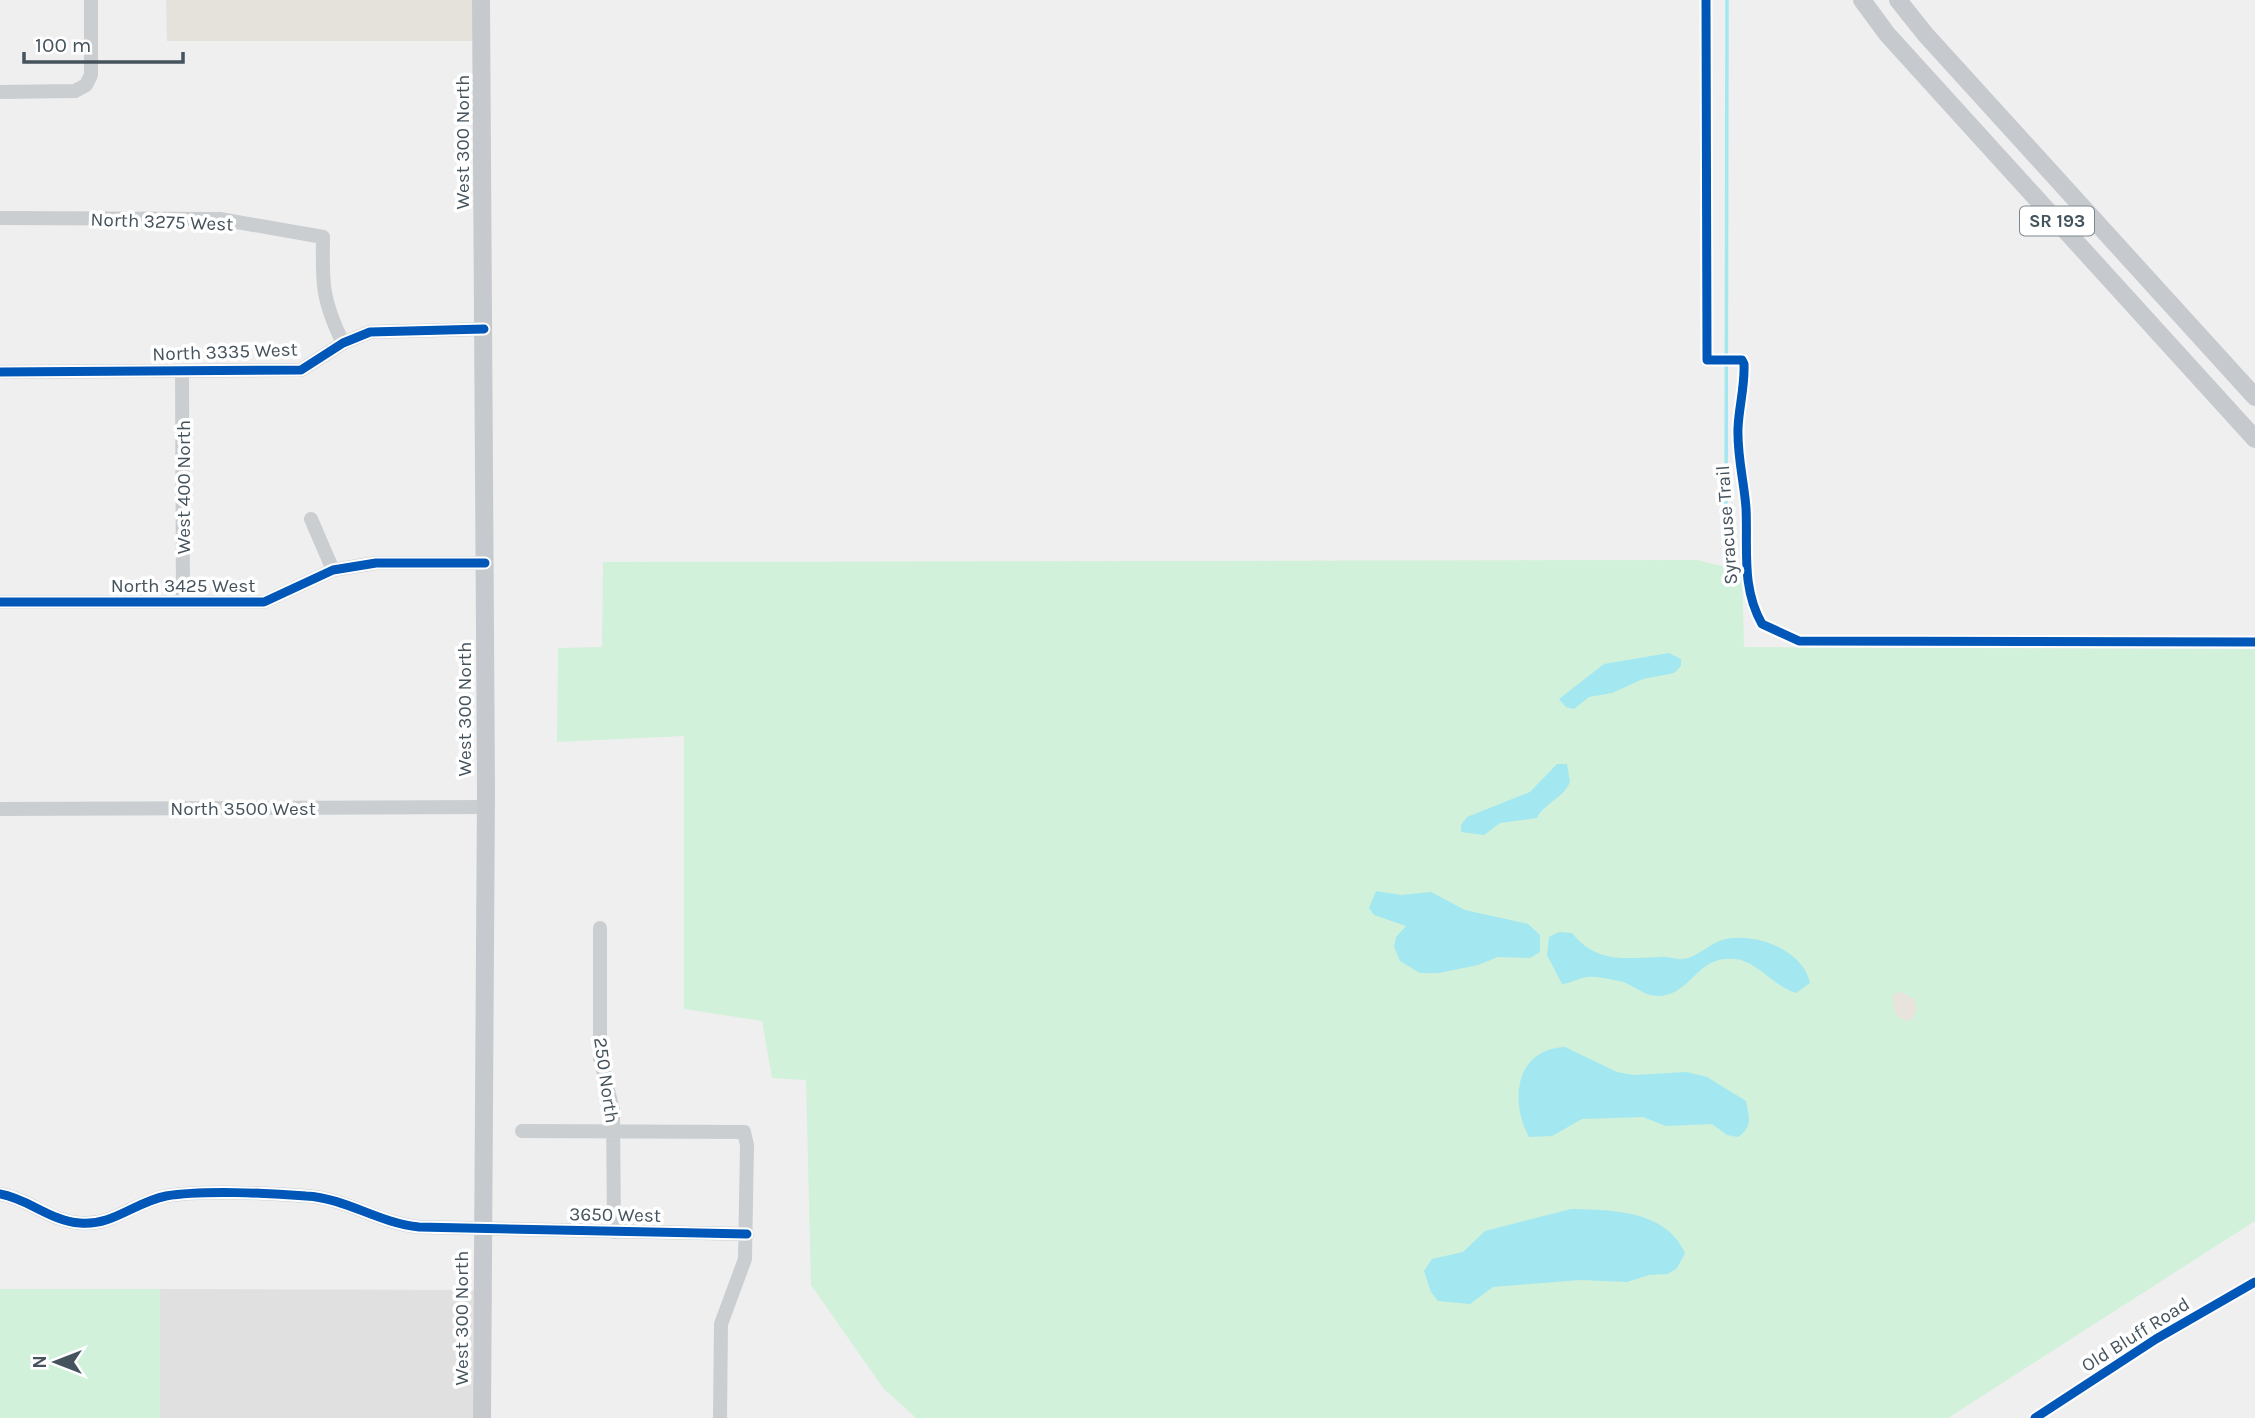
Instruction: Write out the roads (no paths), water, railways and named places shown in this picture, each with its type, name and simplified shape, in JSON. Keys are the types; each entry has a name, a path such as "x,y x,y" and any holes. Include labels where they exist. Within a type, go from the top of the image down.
{"main road":[{"name":"West 300 North","path":"481,0 485,563 482,1418"},
{"name":"SR 193","path":"1862,0 1887,34 2255,439"},
{"name":"SR 193","path":"1898,0 1940,51 2255,397"}],"street":[{"path":"0,92 75,91 86,85 91,75 91,0"},
{"name":"North 3275 West","path":"0,218 220,219 323,237 322,287 327,312 343,343"},
{"name":"North 3335 West","path":"0,372 301,370 343,343 370,331 484,329"},
{"name":"West 400 North","path":"182,371 183,602"},
{"path":"311,519 333,570"},
{"name":"North 3425 West","path":"0,602 264,602 333,570 376,563 485,563"},
{"name":"North 3500 West","path":"0,809 485,807"},
{"name":"250 North","path":"600,928 600,1058 613,1110 614,1232"},
{"path":"522,1131 744,1132 747,1234 745,1259 721,1324 720,1418"},
{"name":"3650 West","path":"0,1194 54,1217 81,1223 116,1218 149,1201 178,1195 307,1196 343,1203 373,1218 403,1226 747,1234"}],"water":[{"path":"1669,653 1681,659 1681,666 1674,673 1643,679 1612,693 1589,697 1574,709 1566,707 1559,699 1604,664"},
{"path":"1557,764 1567,764 1570,782 1563,793 1544,808 1537,818 1500,823 1484,835 1461,832 1461,825 1467,817 1530,792"},
{"path":"1376,891 1401,895 1431,892 1465,910 1528,924 1540,935 1540,952 1530,958 1498,957 1478,965 1439,973 1420,973 1400,961 1394,947 1396,937 1406,926 1374,915 1369,908"},
{"path":"1559,932 1572,933 1591,950 1624,958 1683,959 1722,940 1748,938 1775,945 1787,952 1798,961 1810,983 1796,993 1744,961 1723,959 1705,967 1684,986 1666,995 1647,994 1626,983 1597,977 1586,977 1562,984 1547,955 1549,937"},
{"path":"1565,1047 1617,1072 1633,1075 1687,1072 1707,1077 1746,1101 1748,1125 1738,1137 1727,1135 1712,1124 1666,1126 1643,1117 1582,1119 1552,1136 1529,1137 1519,1108 1521,1079 1536,1057 1549,1050"},
{"path":"1571,1209 1620,1212 1651,1220 1665,1228 1685,1253 1677,1268 1668,1274 1649,1275 1627,1282 1580,1280 1493,1287 1470,1304 1438,1301 1431,1292 1424,1271 1432,1259 1463,1252 1485,1231"}],"waterway":[{"path":"1726,554 1727,0"}]}
